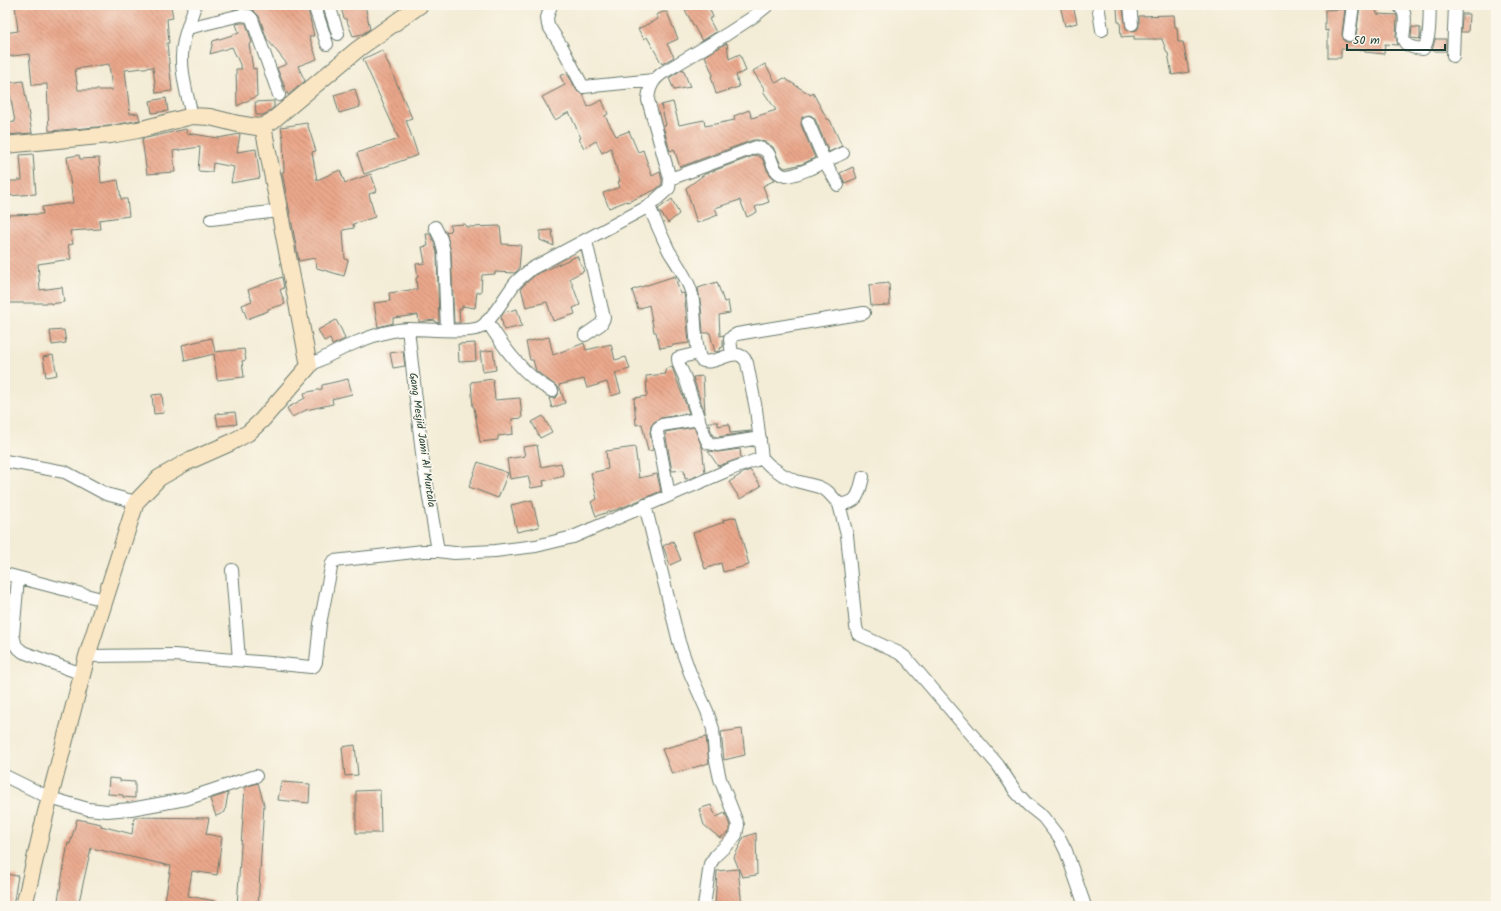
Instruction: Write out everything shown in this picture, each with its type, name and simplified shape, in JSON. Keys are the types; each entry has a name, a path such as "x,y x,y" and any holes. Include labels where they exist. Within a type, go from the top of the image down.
{"street":[{"path":"192,116 181,59 184,40 196,5"},
{"path":"314,5 327,44"},
{"path":"329,5 338,34"},
{"path":"5,145 110,135 138,130 192,116 210,117 248,127 263,126 272,121 358,49 420,5"},
{"path":"551,5 547,18 548,25 562,47 584,88 614,83 654,80"},
{"path":"24,906 82,674 136,502 159,478 185,463 224,446 248,433 262,420 309,366 328,355 384,333 408,329 447,330 479,328 487,321 518,280 531,270 649,206 669,188 670,179 648,100 650,89 654,80 664,72 753,17 768,5"},
{"path":"1098,5 1102,30"},
{"path":"1130,5 1132,24"},
{"path":"1349,35 1354,5"},
{"path":"1399,5 1404,13 1404,40 1406,45 1412,48 1423,49 1426,45 1428,35 1430,5"},
{"path":"1453,56 1455,5"},
{"path":"188,28 241,15 249,16 252,19 279,95"},
{"path":"808,122 825,162 838,185"},
{"path":"263,126 309,366"},
{"path":"670,179 756,147 764,149 770,154 775,169 780,174 786,176 825,162 843,153"},
{"path":"649,206 660,232 690,289 695,304 698,352 701,360 706,362 732,355 742,356 747,363 756,409 762,458 783,475 796,481 819,487 828,492 839,504 847,535 856,628 858,634 899,653 906,658 998,765 1016,792 1048,824 1060,839 1066,851 1085,906"},
{"path":"211,220 279,211"},
{"path":"436,227 444,252 447,330"},
{"path":"585,335 601,324 604,318 586,241"},
{"path":"732,355 730,338 736,334 864,313"},
{"path":"487,321 501,343 526,372 540,384 552,391"},
{"name":"Gang Mesjid Jami Al Murtala","path":"408,329 423,462 438,551"},
{"path":"698,352 678,358 678,366 684,376 694,409 708,444 717,445 760,438"},
{"path":"669,495 657,432 658,428 662,425 699,420"},
{"path":"87,656 174,655 311,667 314,666 316,662 320,624 332,563 334,561 423,551 454,553 495,551 536,546 573,537 645,505 762,458"},
{"path":"5,461 65,472 106,494 136,502"},
{"path":"839,504 849,504 856,498 863,477"},
{"path":"645,505 679,642 713,728 715,756 720,779 738,825 736,835 716,855 710,864 704,906"},
{"path":"232,570 239,660"},
{"path":"5,574 105,600"},
{"path":"18,578 13,635 16,646 23,652 82,674"},
{"path":"5,776 50,798 88,809 119,811 186,799 256,776"}],"building":[{"path":"15,5 150,5 151,9 171,6 173,18 167,19 169,43 167,43 172,91 156,93 153,67 125,70 130,114 138,113 140,120 109,126 49,131 47,84 32,85 29,54 5,57 5,33 18,31","holes":["109,64 112,90 78,90 75,69"]},
{"path":"231,5 307,5 314,36 309,36 317,59 298,66 305,81 288,95 277,68 287,64 267,39 259,16 250,9 233,9"},
{"path":"340,5 365,5 370,29 362,34 353,36 346,19 344,18"},
{"path":"690,5 708,5 713,17 709,19 716,32 702,41 685,10 691,8"},
{"path":"1060,5 1073,5 1077,23 1065,26"},
{"path":"1360,6 1376,8 1377,14 1397,15 1396,37 1398,45 1385,44 1384,54 1365,52 1365,50 1341,49 1341,58 1328,58 1328,30 1325,31 1325,10 1345,9 1342,34 1344,41 1352,42 1356,36"},
{"path":"1123,8 1126,28 1132,31 1137,30 1139,27 1139,16 1174,15 1175,27 1177,27 1178,42 1183,42 1189,72 1172,75 1168,53 1162,39 1134,39 1134,36 1121,37 1117,9"},
{"path":"667,12 678,39 667,44 674,57 662,64 647,37 644,39 638,29 658,19 656,15"},
{"path":"1462,14 1469,14 1468,32 1461,32"},
{"path":"246,23 252,43 249,44 253,69 256,68 257,96 237,106 236,69 242,69 232,47 210,54 213,41 239,33 236,24"},
{"path":"1412,27 1420,28 1420,39 1411,38"},
{"path":"1435,39 1446,39 1446,51 1432,51"},
{"path":"727,43 729,59 740,54 746,71 736,75 739,87 716,94 711,76 713,75 705,56"},
{"path":"382,50 412,118 406,120 418,155 364,174 357,153 399,139 363,59"},
{"path":"765,64 776,83 784,78 811,95 813,93 827,119 830,120 842,146 829,152 815,119 809,115 802,117 801,125 815,158 802,164 785,168 781,165 773,147 765,142 753,140 680,167 674,149 670,151 663,126 666,125 661,105 673,102 679,125 704,120 705,126 735,120 734,116 749,110 752,118 776,110 763,91 765,90 753,71"},
{"path":"683,69 690,87 674,90 669,78"},
{"path":"567,73 577,91 583,94 588,107 602,100 608,114 605,116 616,136 629,131 638,152 643,150 652,176 660,172 662,184 655,190 628,202 627,201 609,208 603,193 620,187 618,182 620,181 611,148 602,153 596,141 584,148 569,112 555,120 542,97 565,85 560,76"},
{"path":"23,81 32,133 5,135 5,123 15,122 8,83"},
{"path":"355,89 360,107 339,113 334,95"},
{"path":"166,98 168,111 152,113 150,101"},
{"path":"274,101 274,107 267,113 263,115 256,115 255,102"},
{"path":"307,123 316,151 312,152 317,180 340,170 345,183 371,174 377,191 369,194 375,217 353,224 354,228 343,230 345,259 348,260 344,276 317,268 315,258 299,261 282,172 284,172 283,138 281,127"},
{"path":"186,129 187,133 218,138 240,134 237,152 256,149 260,178 231,183 234,167 213,163 212,172 198,171 200,147 173,151 175,172 147,174 142,139"},
{"path":"33,154 36,194 6,196 6,181 22,180 20,155"},
{"path":"79,155 80,159 99,158 101,183 118,180 121,199 127,199 129,216 99,220 100,229 70,231 73,244 68,245 71,259 38,264 40,290 62,287 64,302 51,304 5,303 5,263 8,215 43,214 42,207 73,203 67,157"},
{"path":"756,155 762,158 768,172 775,180 763,186 769,202 755,207 757,212 747,217 740,200 715,208 718,215 697,223 686,188 705,174"},
{"path":"853,167 857,178 845,183 840,173"},
{"path":"672,199 679,214 668,223 658,209"},
{"path":"465,224 466,227 500,226 502,244 521,245 519,269 515,273 495,272 495,274 482,275 481,292 477,292 475,308 462,306 462,309 459,309 460,323 454,323 451,252 446,232 451,231 450,225"},
{"path":"552,230 554,246 540,240 540,231"},
{"path":"426,234 430,234 437,253 439,323 435,322 435,320 419,322 418,315 393,318 393,323 378,327 374,303 390,301 389,293 417,289 416,278 418,277 416,264 425,263 422,247 428,246"},
{"path":"577,256 584,271 570,278 580,305 573,308 575,314 553,321 547,302 526,307 521,288 523,286 535,275"},
{"path":"675,276 680,294 684,293 689,343 660,348 656,332 654,332 649,305 638,309 632,290"},
{"path":"282,277 284,288 280,290 285,304 268,309 268,311 247,319 242,305 252,301 248,290"},
{"path":"717,282 724,302 728,301 730,313 719,315 720,336 724,335 723,347 720,348 720,351 715,352 710,333 703,333 698,288"},
{"path":"889,283 890,305 871,306 869,285"},
{"path":"517,309 522,326 504,330 501,317 504,312"},
{"path":"336,320 345,339 332,345 330,338 324,341 318,330"},
{"path":"64,330 66,343 52,345 50,331"},
{"path":"549,337 553,355 584,343 586,350 611,344 615,360 626,357 630,369 615,373 621,393 611,396 607,382 587,388 584,379 559,385 565,403 552,408 549,398 555,398 558,395 559,388 536,371 533,360 530,360 526,342"},
{"path":"212,338 215,352 244,349 246,360 242,361 244,377 217,380 214,354 185,361 182,345"},
{"path":"475,343 476,361 459,362 458,344"},
{"path":"493,350 496,370 483,372 480,352"},
{"path":"403,351 405,366 393,368 390,353"},
{"path":"53,355 57,375 46,377 43,357"},
{"path":"672,367 689,413 661,418 654,422 651,426 650,433 653,450 648,451 642,424 636,425 634,398 647,396 646,376 666,374 665,369"},
{"path":"703,376 705,414 693,377"},
{"path":"348,379 352,394 332,399 333,404 306,410 292,417 287,408 305,398 304,393 322,389 322,385"},
{"path":"493,379 495,400 520,398 522,418 512,419 513,434 498,436 498,440 480,442 473,407 471,382"},
{"path":"162,394 164,413 154,414 152,395"},
{"path":"235,412 237,424 218,426 216,414"},
{"path":"543,416 552,432 540,438 532,422"},
{"path":"708,422 718,422 718,426 729,424 730,433 751,432 717,437 713,436"},
{"path":"694,427 702,447 705,472 692,478 685,479 684,470 672,471 665,432"},
{"path":"537,445 541,467 561,463 564,476 543,481 544,486 531,488 528,476 510,479 507,459 525,456 523,447"},
{"path":"635,447 639,478 657,474 661,491 621,508 596,516 591,502 597,499 591,473 608,469 606,451"},
{"path":"740,449 741,458 718,466 708,451 718,452"},
{"path":"478,462 508,473 498,498 469,487"},
{"path":"750,470 761,486 740,499 729,482"},
{"path":"532,500 539,527 517,532 511,505"},
{"path":"736,517 749,565 723,572 721,563 705,569 693,533 724,522 723,520"},
{"path":"673,541 681,560 670,565 663,546"},
{"path":"742,729 745,755 724,760 721,732"},
{"path":"706,737 709,763 672,774 662,749"},
{"path":"355,745 358,775 345,776 342,747"},
{"path":"109,778 120,779 120,781 135,782 135,798 123,797 123,795 108,794"},
{"path":"281,782 310,784 309,803 278,800"},
{"path":"258,783 264,804 258,906 237,906 245,787"},
{"path":"380,790 381,833 356,833 356,791"},
{"path":"228,793 225,812 216,816 210,799"},
{"path":"711,805 716,817 725,813 730,826 729,832 720,838 704,825 699,809"},
{"path":"134,817 209,818 206,834 222,837 217,875 192,871 188,896 215,901 214,906 164,906 171,866 91,848 78,906 57,906 68,843 70,844 77,819 101,824 101,826 132,834"},
{"path":"756,833 757,875 742,877 734,857 744,837"},
{"path":"738,869 742,906 715,906 717,871"},
{"path":"5,874 18,876 13,906 5,906"}]}
